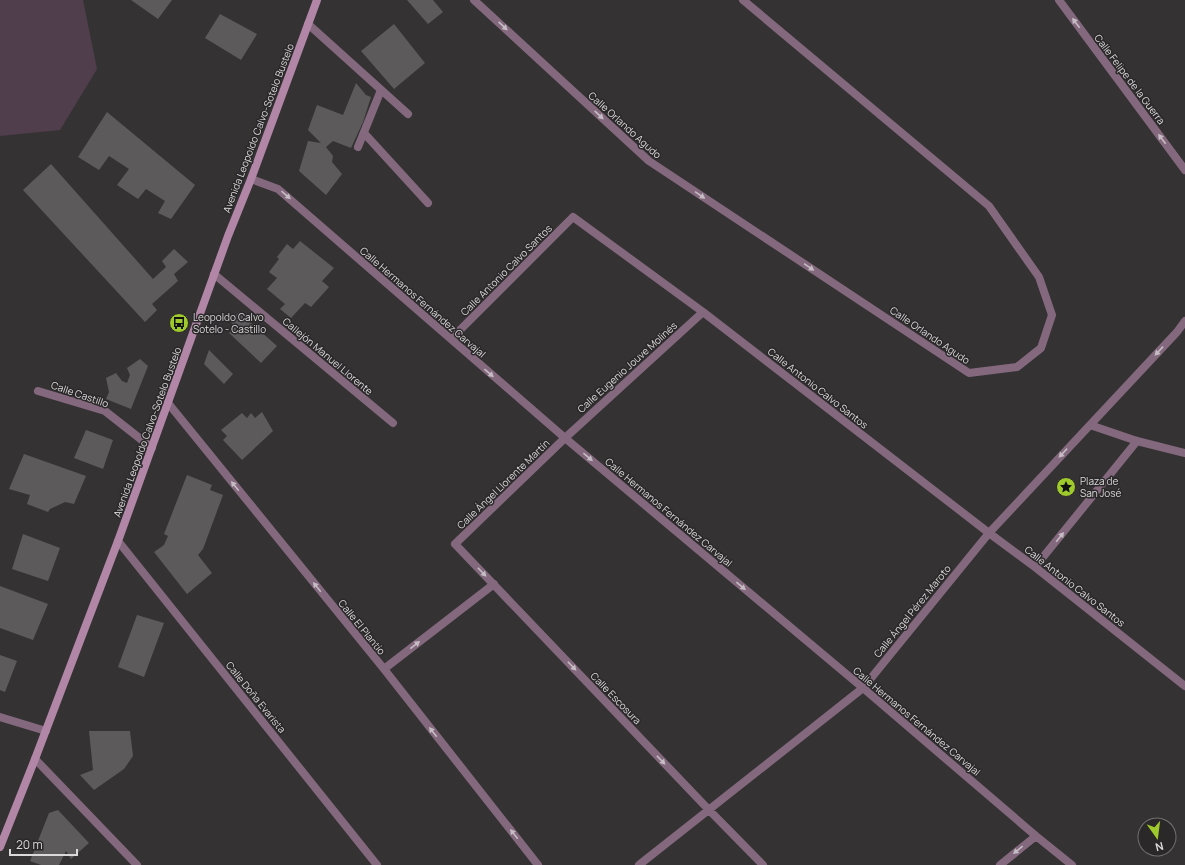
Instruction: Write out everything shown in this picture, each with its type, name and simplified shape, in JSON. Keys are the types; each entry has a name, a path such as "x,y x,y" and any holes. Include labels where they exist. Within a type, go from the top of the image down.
{"main road":[{"name":"Avenida Leopoldo Calvo-Sotelo Bustelo","path":"0,847 118,541 214,274 251,179 317,0"}],"street":[{"name":"Calle Orlando Agudo","path":"474,0 649,161 969,373 1017,367 1041,348 1052,315 1039,277 989,206 743,0"},
{"name":"Calle Felipe de la Guerra","path":"1059,0 1185,170"},
{"path":"308,24 408,114"},
{"path":"358,148 382,90"},
{"path":"364,133 428,203"},
{"name":"Calle Hermanos Fernández Carvajal","path":"251,179 278,189 565,438 1072,865"},
{"name":"Calle Antonio Calvo Santos","path":"451,339 573,217 703,312 1035,568 1185,686"},
{"name":"Callejón Manuel Llorente","path":"214,274 393,424"},
{"name":"Calle Eugenio Jouve Molinés","path":"565,438 703,312"},
{"path":"1185,322 1090,425 1185,453"},
{"name":"Calle Castillo","path":"38,391 105,411 152,448"},
{"name":"Calle El Plantío","path":"168,403 384,669 538,865"},
{"name":"Calle Ángel Pérez Maroto","path":"639,865 863,688 988,533 1090,425"},
{"name":"Calle Ángel Llorente Martín","path":"455,544 565,438"},
{"path":"1035,568 1137,440"},
{"name":"Calle Doña Evarista","path":"118,541 377,865"},
{"name":"Calle Escosura","path":"455,544 763,865"},
{"path":"384,669 494,584"},
{"path":"0,717 46,731"},
{"path":"35,759 137,865"},
{"path":"1000,865 1036,836"}],"shaded area":[{"path":"0,0 83,0 97,69 60,130 0,136"}],"building":[{"path":"131,0 172,0 158,19"},
{"path":"407,0 433,0 443,12 428,24"},
{"path":"220,14 257,34 241,60 205,38"},
{"path":"394,24 425,63 394,89 361,51"},
{"path":"356,83 366,95 371,97 363,122 351,148 333,141 326,147 333,156 332,162 342,174 326,195 299,171 308,141 321,143 308,130 317,105 343,115"},
{"path":"107,112 195,185 171,219 158,213 165,201 146,189 138,199 117,185 129,169 109,156 99,170 78,157"},
{"path":"51,164 153,279 166,267 162,261 174,249 188,262 174,274 178,281 152,304 157,310 145,322 23,190"},
{"path":"300,241 334,268 322,281 329,287 311,307 305,303 291,318 280,309 285,304 267,289 277,278 269,272 279,259 277,257 287,244 293,249"},
{"path":"239,312 277,346 261,363 229,333 235,327 230,321"},
{"path":"209,350 233,374 224,384 204,364"},
{"path":"140,359 148,366 131,409 106,399 109,392 106,378 116,373 122,381 127,383 130,375 127,368"},
{"path":"262,412 273,431 242,460 223,440 227,436 221,430 242,413 247,418 251,413 255,418"},
{"path":"86,430 113,440 103,469 74,458"},
{"path":"24,454 86,476 74,504 65,502 50,509 48,512 27,504 30,495 9,489"},
{"path":"187,475 212,485 210,490 223,495 203,549 198,555 212,573 187,594 154,552 164,545 168,536 164,534"},
{"path":"23,534 60,548 48,581 12,569"},
{"path":"0,586 48,604 33,640 0,628"},
{"path":"137,615 164,623 144,677 118,667"},
{"path":"0,655 17,661 5,692 0,690"},
{"path":"89,731 130,731 133,756 124,769 94,790 80,775 93,770"},
{"path":"58,810 89,843 71,859 66,851 59,865 41,865 30,861 49,813"}],"place":[{"name":"Leopoldo Calvo Sotelo - Castillo","path":"179,323"},
{"name":"Plaza de San José","path":"1066,487"}]}
